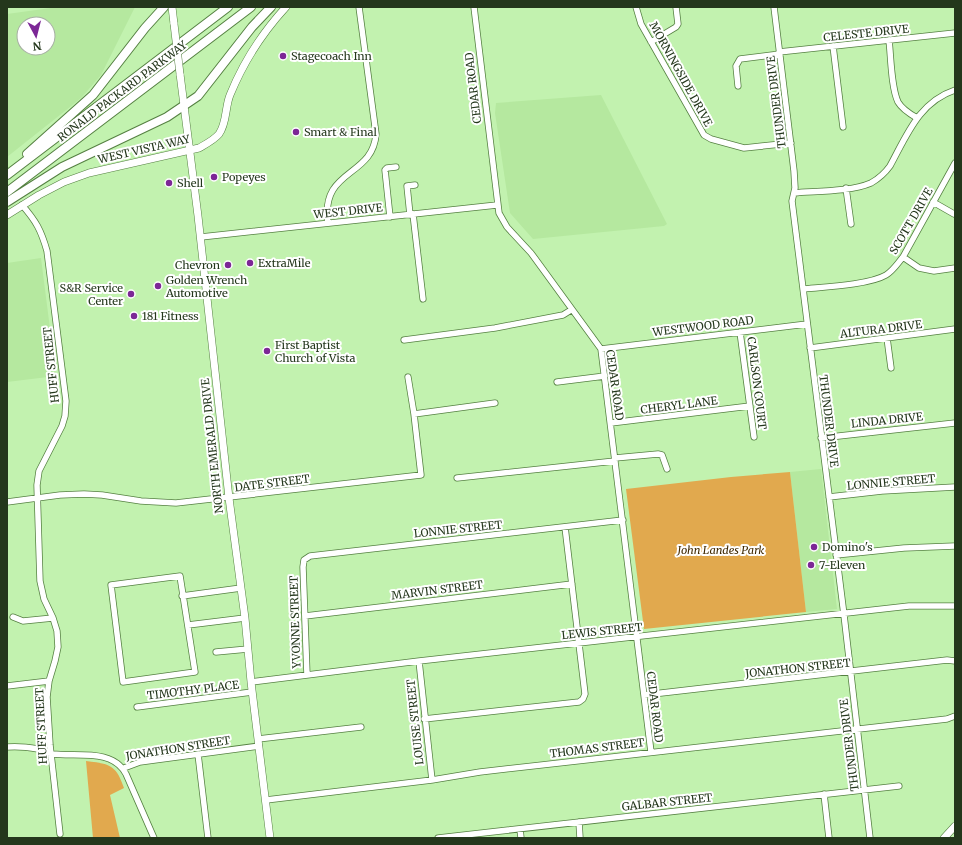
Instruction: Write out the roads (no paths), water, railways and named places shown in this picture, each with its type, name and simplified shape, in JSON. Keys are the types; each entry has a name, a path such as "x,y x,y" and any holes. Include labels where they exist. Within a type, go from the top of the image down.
{"highway":[{"path":"7,172 93,95 145,28 164,7"},
{"name":"RONALD PACKARD PARKWAY","path":"7,175 228,7"},
{"name":"RONALD PACKARD PARKWAY","path":"7,192 251,7"},
{"path":"7,202 62,167 167,117 198,96 252,27 271,7"}],"main road":[{"name":"NORTH EMERALD DRIVE","path":"172,7 201,237 228,498 245,618 252,692 270,838"},
{"name":"WEST VISTA WAY","path":"7,215 39,195 64,182 89,173 189,150 206,144 219,134 223,126 229,98 236,81 254,49 276,18 286,7"},
{"path":"944,838 955,826"}],"street":[{"path":"328,223 327,207 332,191 344,177 364,162 370,155 375,145 376,134 360,7"},
{"name":"CEDAR ROAD","path":"474,7 499,213 507,227 531,253 571,310 602,349 651,752"},
{"name":"MORNINGSIDE DRIVE","path":"636,7 641,24 704,135 711,139 744,148 791,143"},
{"path":"652,42 676,27 678,24 676,7"},
{"name":"THUNDER DRIVE","path":"774,7 794,171 794,193 792,201 844,614 870,838"},
{"name":"CELESTE DRIVE","path":"738,86 736,66 740,59 833,46 955,33"},
{"path":"889,40 894,88 899,102 910,114 917,118"},
{"path":"833,46 843,127"},
{"path":"794,193 859,187 872,182 884,173 890,166 917,118 930,103 938,97 955,90"},
{"name":"SCOTT DRIVE","path":"803,289 868,281 885,276 903,257 955,163"},
{"path":"390,217 385,170 387,168 396,167"},
{"path":"415,185 407,186 422,299"},
{"path":"846,188 851,224"},
{"path":"933,202 954,214"},
{"name":"HUFF STREET","path":"22,205 35,220 41,232 47,251 66,401 65,416 62,426 39,471 37,486 40,581 44,599 57,631 58,647 49,681 47,697 51,754 60,834"},
{"name":"WEST DRIVE","path":"201,237 497,205"},
{"path":"903,257 919,268 934,271 955,268"},
{"path":"404,340 495,328 563,315 571,310"},
{"name":"WESTWOOD ROAD","path":"602,349 807,324"},
{"name":"ALTURA DRIVE","path":"810,348 955,329"},
{"name":"CARLSON COURT","path":"740,332 754,437"},
{"path":"887,338 890,368"},
{"path":"557,382 605,376"},
{"path":"408,377 414,414 495,403"},
{"name":"CHERYL LANE","path":"611,423 750,406"},
{"name":"DATE STREET","path":"7,502 60,494 90,494 176,504 420,475 414,414"},
{"name":"LINDA DRIVE","path":"822,438 955,423"},
{"path":"457,478 658,454 662,455 668,469"},
{"name":"LONNIE STREET","path":"829,497 882,491 955,487"},
{"name":"LONNIE STREET","path":"303,567 304,560 310,556 622,520"},
{"path":"424,719 579,702 583,698 584,691 565,527"},
{"path":"836,555 904,548 955,546"},
{"name":"YVONNE STREET","path":"303,567 307,675"},
{"path":"180,576 182,596 188,625 195,672 123,682 111,585 180,576"},
{"name":"MARVIN STREET","path":"305,616 572,584"},
{"path":"182,596 241,588"},
{"name":"LEWIS STREET","path":"251,682 419,661 909,606 955,606"},
{"path":"13,617 23,621 53,618"},
{"path":"188,625 245,618"},
{"path":"216,652 248,649"},
{"name":"JONATHON STREET","path":"644,695 947,660 955,661"},
{"name":"LOUISE STREET","path":"419,661 424,719 432,780"},
{"path":"7,686 49,681"},
{"name":"TIMOTHY PLACE","path":"137,707 252,692"},
{"name":"THOMAS STREET","path":"266,800 432,780 480,772 857,730 947,719 955,716"},
{"name":"JONATHON STREET","path":"7,747 24,747 51,754 96,755 119,764 124,768 140,762 361,727"},
{"path":"198,754 208,838"},
{"path":"124,768 154,838"},
{"name":"GALBAR STREET","path":"438,838 899,786"},
{"path":"824,794 829,838"},
{"path":"579,822 580,838"},
{"path":"520,829 521,838"}],"place":[{"name":"Stagecoach Inn","path":"283,56"},
{"name":"Smart & Final","path":"296,132"},
{"name":"Popeyes","path":"214,177"},
{"name":"Shell","path":"169,183"},
{"name":"ExtraMile","path":"250,263"},
{"name":"Chevron","path":"228,265"},
{"name":"Golden Wrench Automotive","path":"158,286"},
{"name":"S&R Service Center","path":"131,294"},
{"name":"181 Fitness","path":"134,316"},
{"name":"First Baptist Church of Vista","path":"267,351"},
{"name":"Domino's","path":"814,547"},
{"name":"7-Eleven","path":"811,565"}],"park label":[{"name":"John Landes Park","path":"721,550"}]}
